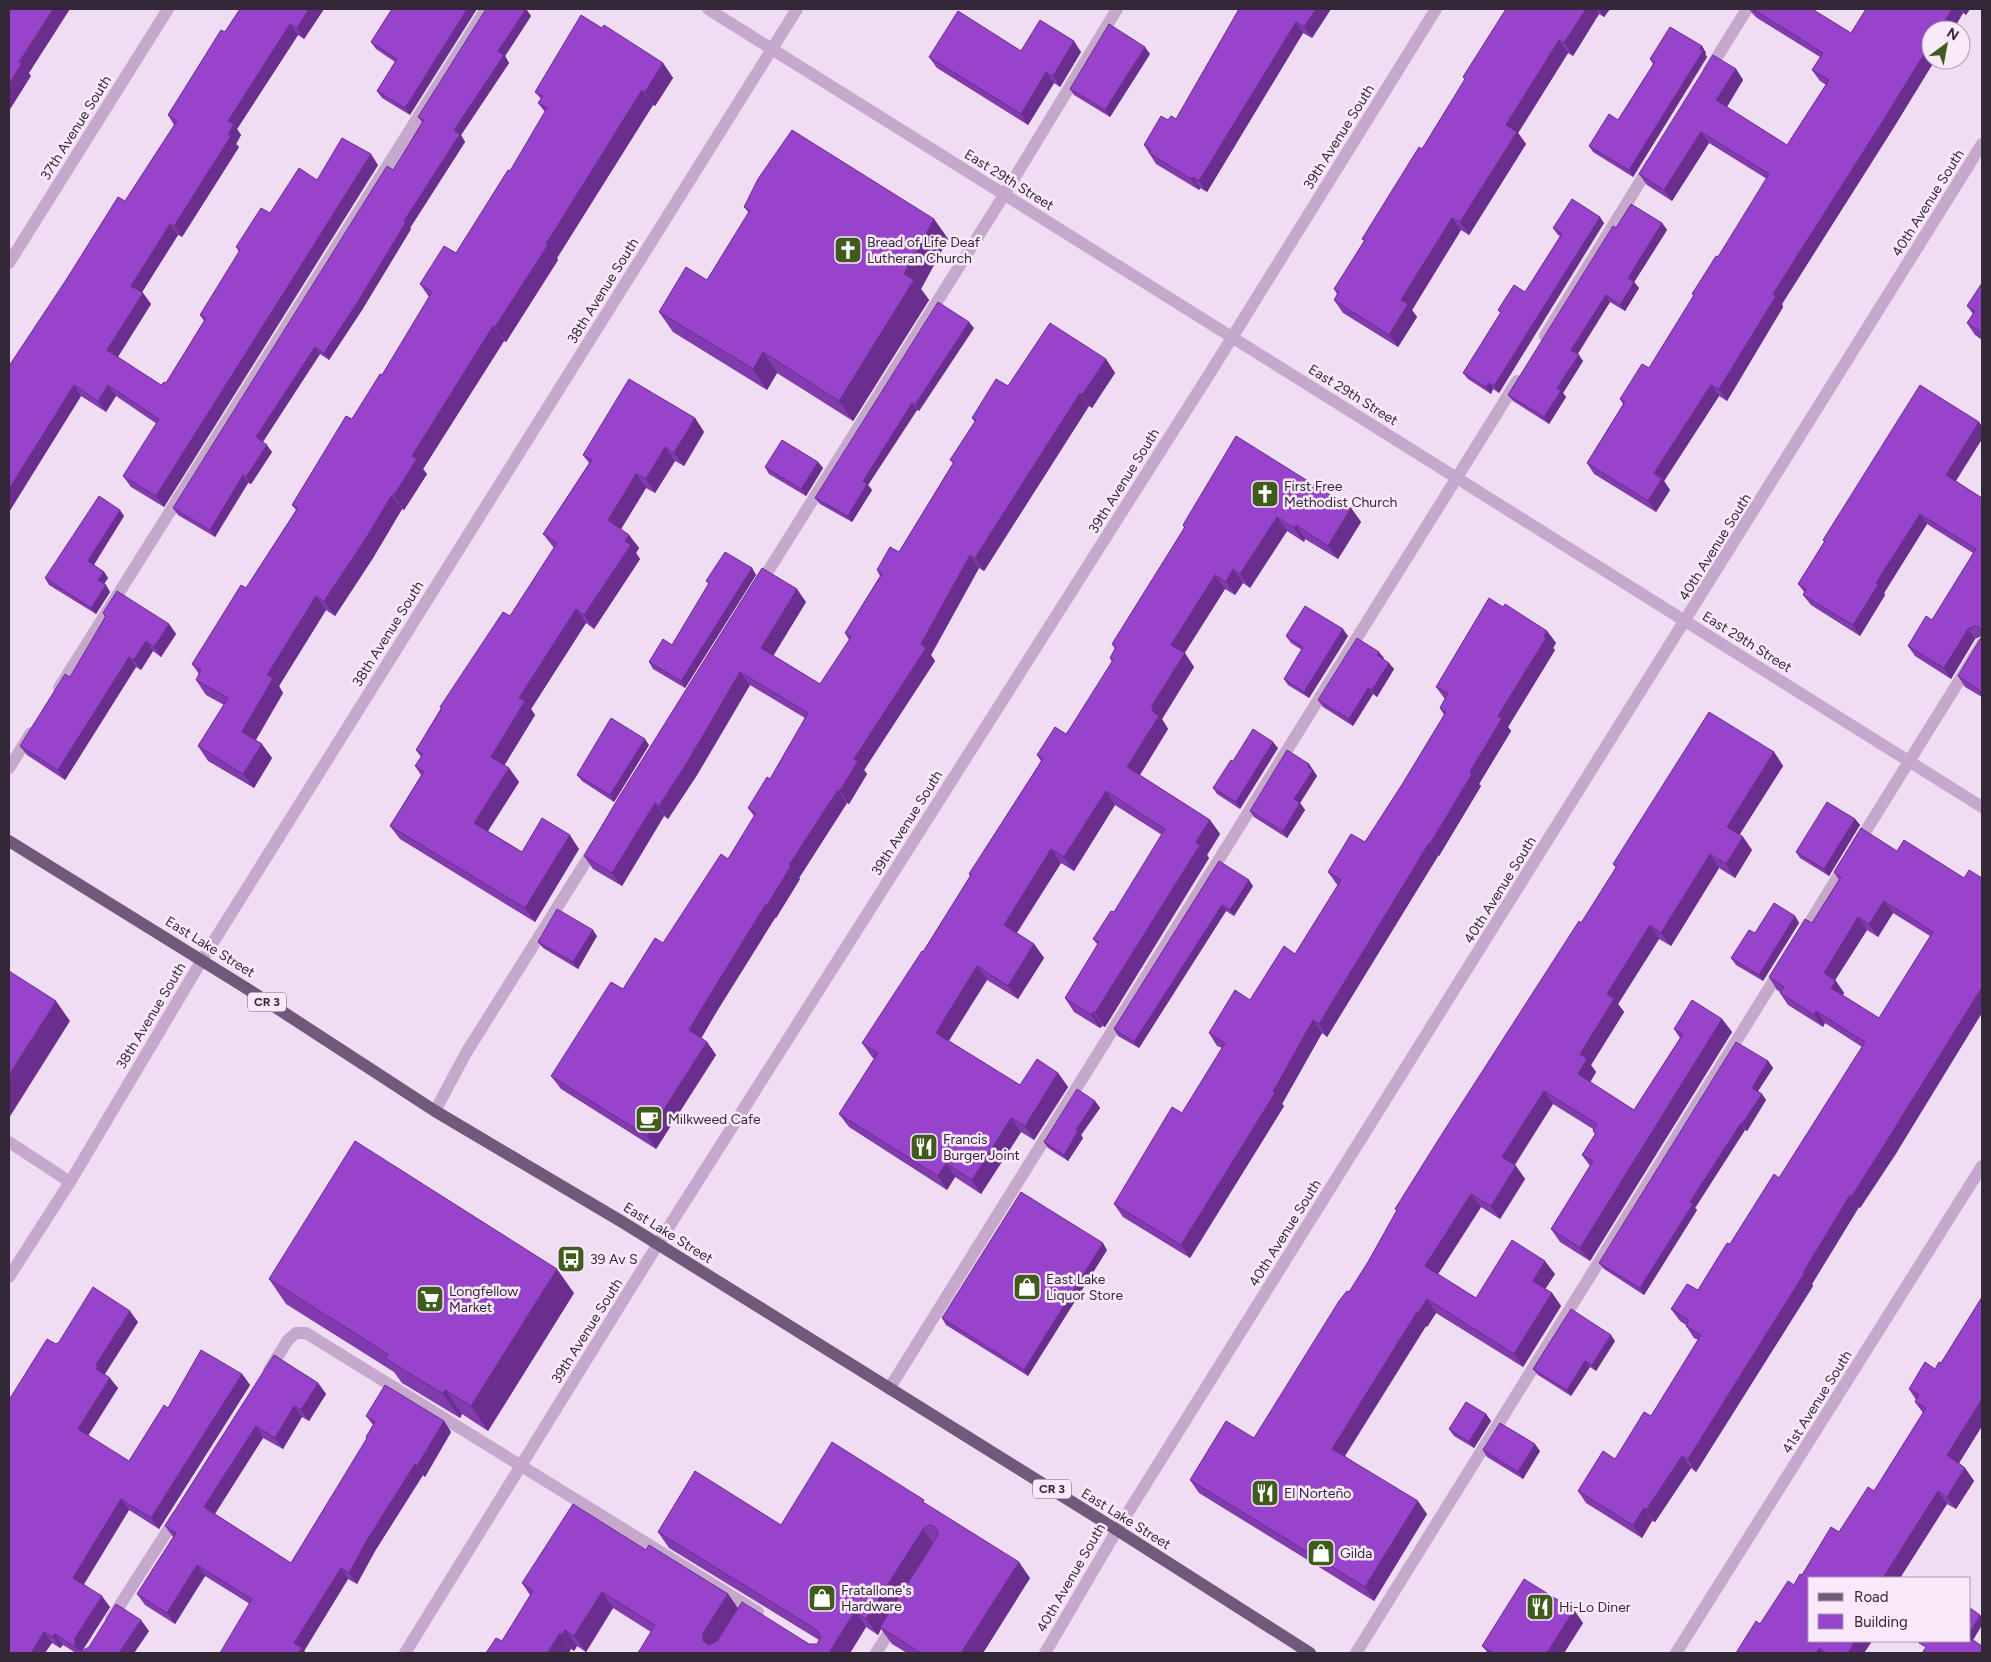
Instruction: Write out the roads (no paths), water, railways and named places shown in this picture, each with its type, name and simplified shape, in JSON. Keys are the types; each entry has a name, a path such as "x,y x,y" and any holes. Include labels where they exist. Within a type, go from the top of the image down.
{"main road":[{"name":"East Lake Street","path":"9,841 202,960 435,1111 658,1244 889,1390 1117,1530 1310,1653"}],"street":[{"name":"37th Avenue South","path":"9,262 168,9"},
{"path":"51,700 486,9"},
{"name":"East 29th Street","path":"708,9 1982,807"},
{"name":"38th Avenue South","path":"9,1277 70,1182 202,960 797,9"},
{"path":"756,591 1004,195 1117,9"},
{"name":"39th Avenue South","path":"404,1653 658,1244 1232,337 1436,9"},
{"path":"1700,84 1747,9"},
{"name":"40th Avenue South","path":"1045,1653 1117,1530 1982,144"},
{"path":"1539,346 1659,152"},
{"path":"889,1390 1523,371"},
{"path":"1356,1653 1982,644"},
{"path":"9,768 35,726"},
{"path":"435,1111 466,1054 603,835"},
{"path":"9,1142 70,1182"},
{"name":"41st Avenue South","path":"1676,1653 1982,1166"},
{"path":"262,1381 288,1340 296,1333 306,1333 522,1465 748,1611 766,1618"},
{"path":"105,1628 183,1505"},
{"path":"876,1653 901,1613"}],"place":[{"name":"Bread of Life Deaf Lutheran Church","path":"848,250"},
{"name":"First Free Methodist Church","path":"1265,494"},
{"name":"Milkweed Cafe","path":"649,1119"},
{"name":"Francis Burger Joint","path":"924,1147"},
{"name":"39 Av S","path":"571,1259"},
{"name":"East Lake Liquor Store","path":"1027,1287"},
{"name":"Longfellow Market","path":"430,1299"},
{"name":"El Norteño","path":"1265,1493"},
{"name":"Gilda","path":"1321,1553"},
{"name":"Fratallone's Hardware","path":"822,1598"},
{"name":"Hi-Lo Diner","path":"1540,1607"}]}
